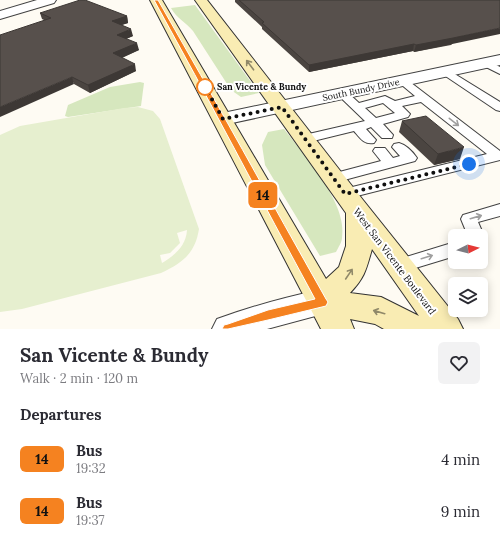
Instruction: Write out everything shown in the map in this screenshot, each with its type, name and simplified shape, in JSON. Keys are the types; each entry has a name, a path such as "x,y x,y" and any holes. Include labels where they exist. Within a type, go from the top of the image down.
{"main road":[{"path":"156,0 223,119 238,152 338,329"},
{"name":"West San Vicente Boulevard","path":"201,0 282,107 345,195 447,329"},
{"path":"323,302 351,273 359,246 345,195"},
{"path":"323,302 381,311 413,329"}],"street":[{"path":"0,15 50,0"},
{"name":"South Bundy Drive","path":"223,119 445,72 495,64"},
{"path":"228,329 268,315 323,302"}],"lane":[{"path":"445,72 500,107"},
{"path":"402,81 499,157"},
{"path":"343,94 387,135"},
{"path":"393,105 423,98"},
{"path":"305,139 374,123 404,114 385,100 357,107"},
{"path":"356,127 369,140"},
{"path":"345,195 389,163 410,158 399,147"},
{"path":"380,151 389,163"},
{"path":"345,195 499,157"},
{"path":"473,229 469,219 500,210"},
{"path":"399,266 448,251"}],"green space":[{"path":"195,5 259,93 241,97 231,90 193,31 176,15 171,8"},
{"path":"140,82 144,83 141,106 68,117 65,116 68,105 110,87"},
{"path":"138,107 153,111 160,119 199,229 191,251 181,261 161,273 22,309 0,312 0,135 20,126 124,108","holes":["187,230 186,236 179,250 162,263 160,255 170,253 180,243 177,233"]},
{"path":"284,129 313,166 332,195 342,224 341,243 336,252 320,256 265,165 262,145 268,132"}],"building":[{"path":"80,0 85,0 127,16 112,21 131,29 117,35 137,43 113,53 135,64 88,85 72,77 0,107 0,35 51,18 40,13"},
{"path":"239,0 500,0 500,28 309,65 262,23 264,22"},
{"path":"426,116 464,147 438,154 402,121"}],"bus line":[{"name":"14","path":"156,0 223,119 238,152 323,302 268,315 228,329"}],"place":[{"name":"San Vicente & Bundy","path":"205,87"}],"route":[{"path":"205,87 204,86 223,119 282,107 345,194 469,164"}]}
